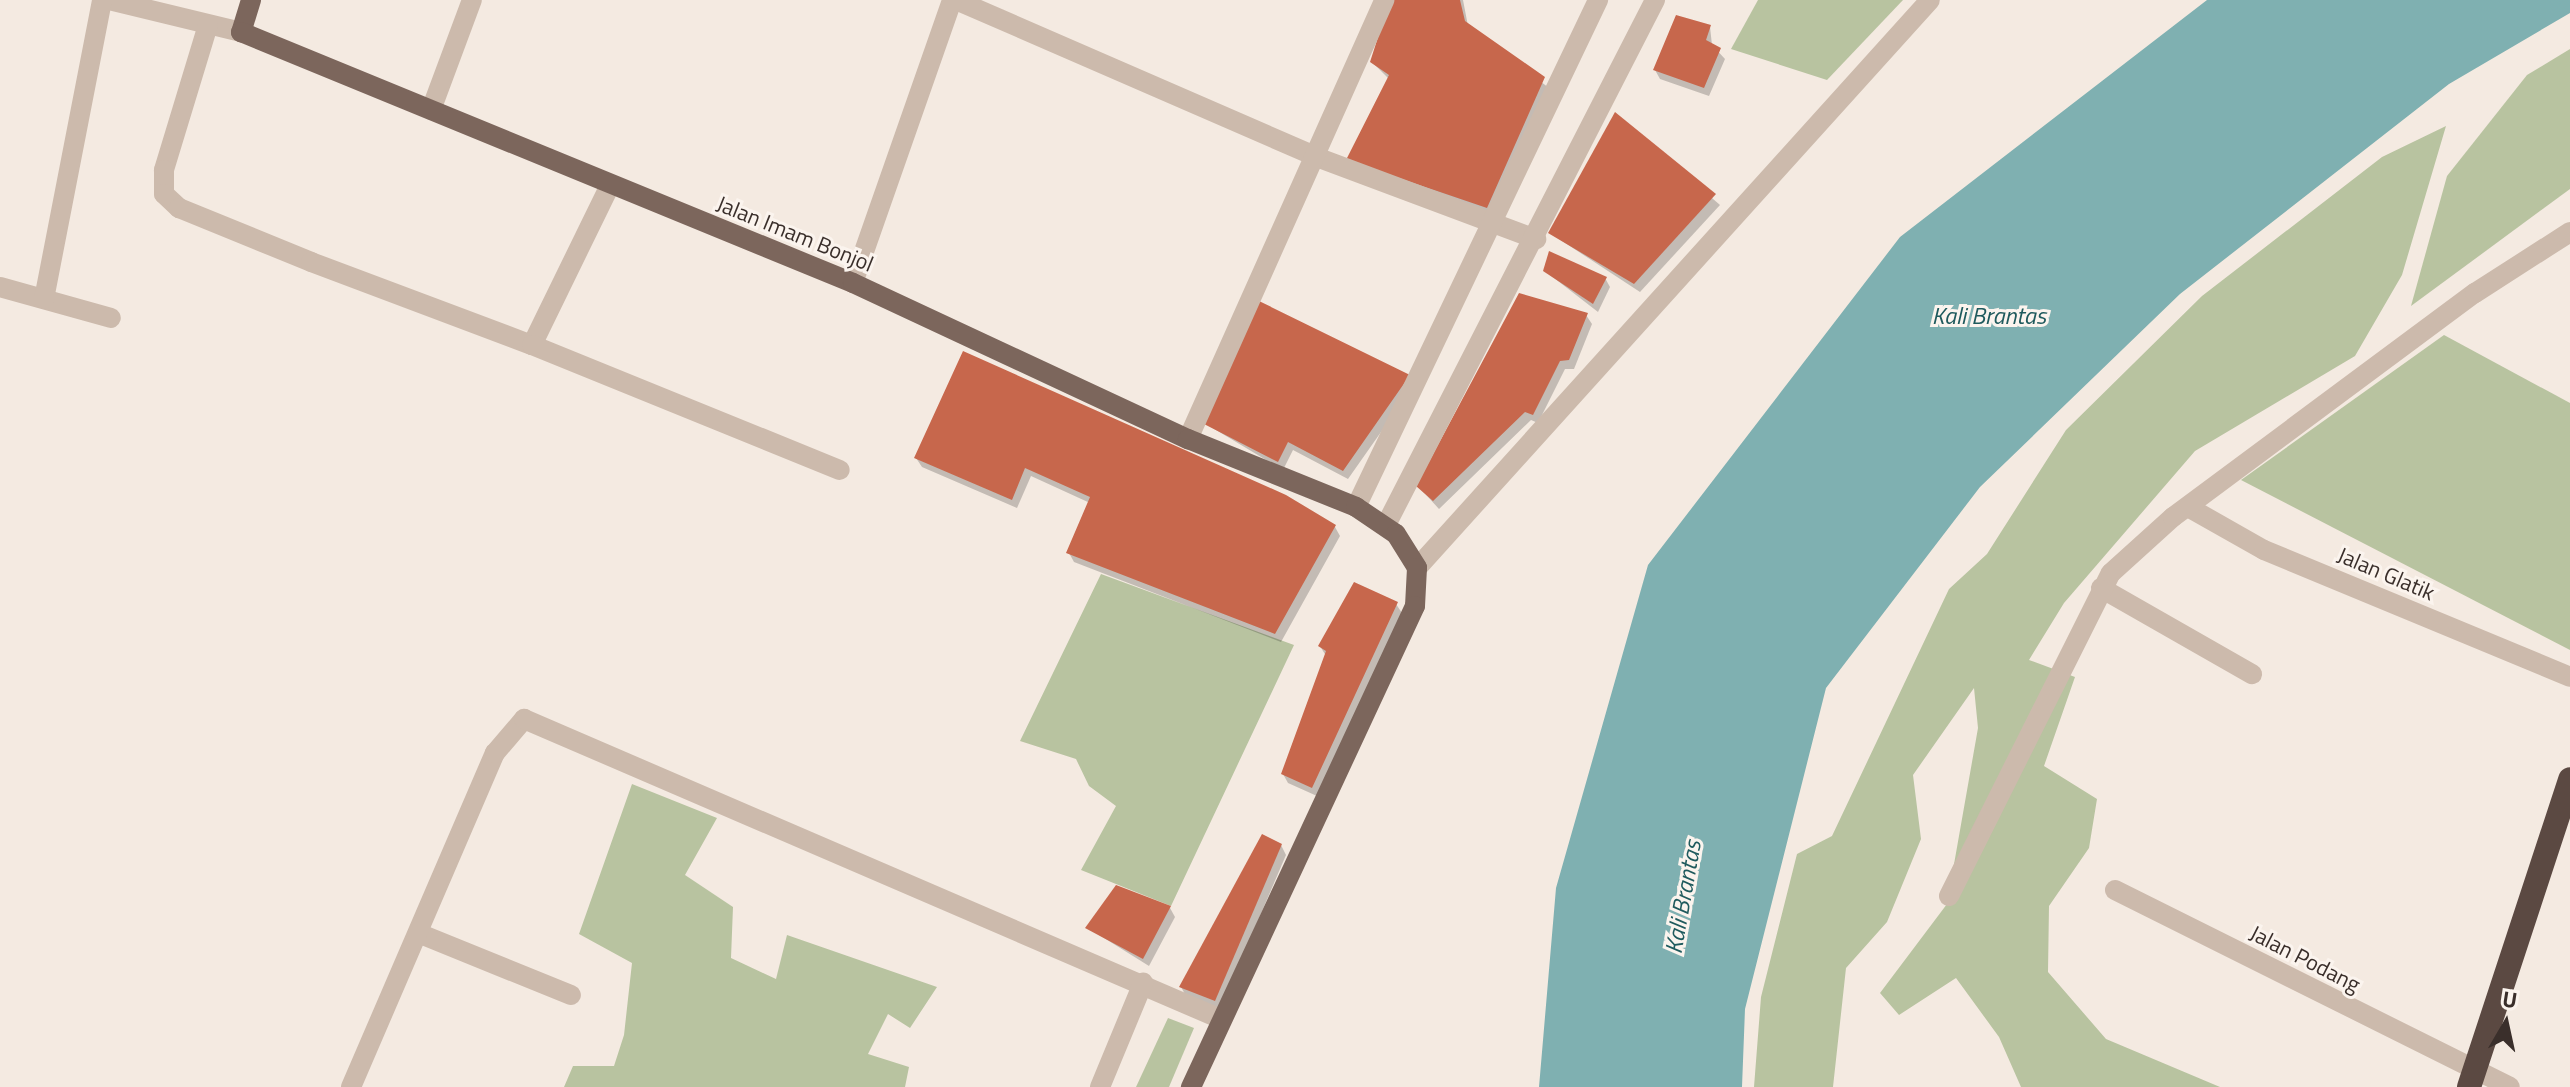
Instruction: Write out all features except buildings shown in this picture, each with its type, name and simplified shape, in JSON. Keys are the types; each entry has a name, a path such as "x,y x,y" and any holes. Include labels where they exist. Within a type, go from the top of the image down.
{"highway":[{"path":"2471,1079 2570,779"}],"main road":[{"path":"241,32 251,0"},
{"name":"Jalan Imam Bonjol","path":"241,32 853,283 1188,439 1372,516"},
{"path":"1191,1087 1415,606 1417,568 1372,516"}],"street":[{"path":"44,299 102,0"},
{"path":"109,0 241,32"},
{"path":"431,110 472,0"},
{"path":"853,283 954,0 1319,158 1536,239"},
{"path":"1188,439 1319,158 1384,0"},
{"path":"1372,516 1489,220 1598,0"},
{"path":"1372,516 1536,239 1655,0"},
{"path":"1417,568 1930,0"},
{"path":"208,25 164,170 172,203 840,470"},
{"path":"532,345 610,185"},
{"path":"1949,896 2101,588 2188,507 2475,293 2570,232"},
{"path":"0,287 111,318"},
{"name":"Jalan Glatik","path":"2188,507 2264,550 2570,677"},
{"path":"2101,588 2252,674"},
{"path":"351,1087 502,741 516,721 533,719 1182,999 1221,1019"},
{"name":"Jalan Podang","path":"2115,890 2471,1079 2510,1087"},
{"path":"418,933 571,995"},
{"path":"1100,1087 1151,986"}],"green space":[{"path":"1758,0 1903,0 1827,80 1731,49"},
{"path":"2570,49 2570,189 2411,306 2447,176 2527,75"},
{"path":"2446,126 2402,275 2355,356 2195,451 2064,603 2029,660 2075,677 2044,766 2097,799 2089,848 2049,906 2048,972 2106,1039 2220,1087 2021,1087 1999,1037 1956,978 1899,1015 1880,993 1947,904 1978,728 1974,688 1913,775 1921,839 1887,922 1846,968 1833,1087 1754,1087 1761,997 1797,854 1832,836 1949,589 1987,554 2066,430 2202,296 2382,157"},
{"path":"2444,335 2570,403 2570,650 2241,480"},
{"path":"1101,574 1294,645 1171,906 1081,870 1116,806 1089,786 1076,759 1020,741"},
{"path":"632,784 717,818 685,875 733,907 731,958 776,979 787,935 937,987 910,1028 888,1014 868,1054 909,1067 905,1087 564,1087 573,1066 614,1066 624,1035 632,963 579,934"},
{"path":"1168,1018 1194,1028 1169,1087 1136,1087"}],"water":[{"name":"Kali Brantas","path":"2207,0 2570,0 2570,13 2449,84 2180,294 1980,487 1826,688 1745,1009 1742,1087 1539,1087 1556,888 1648,565 1900,237"}]}
